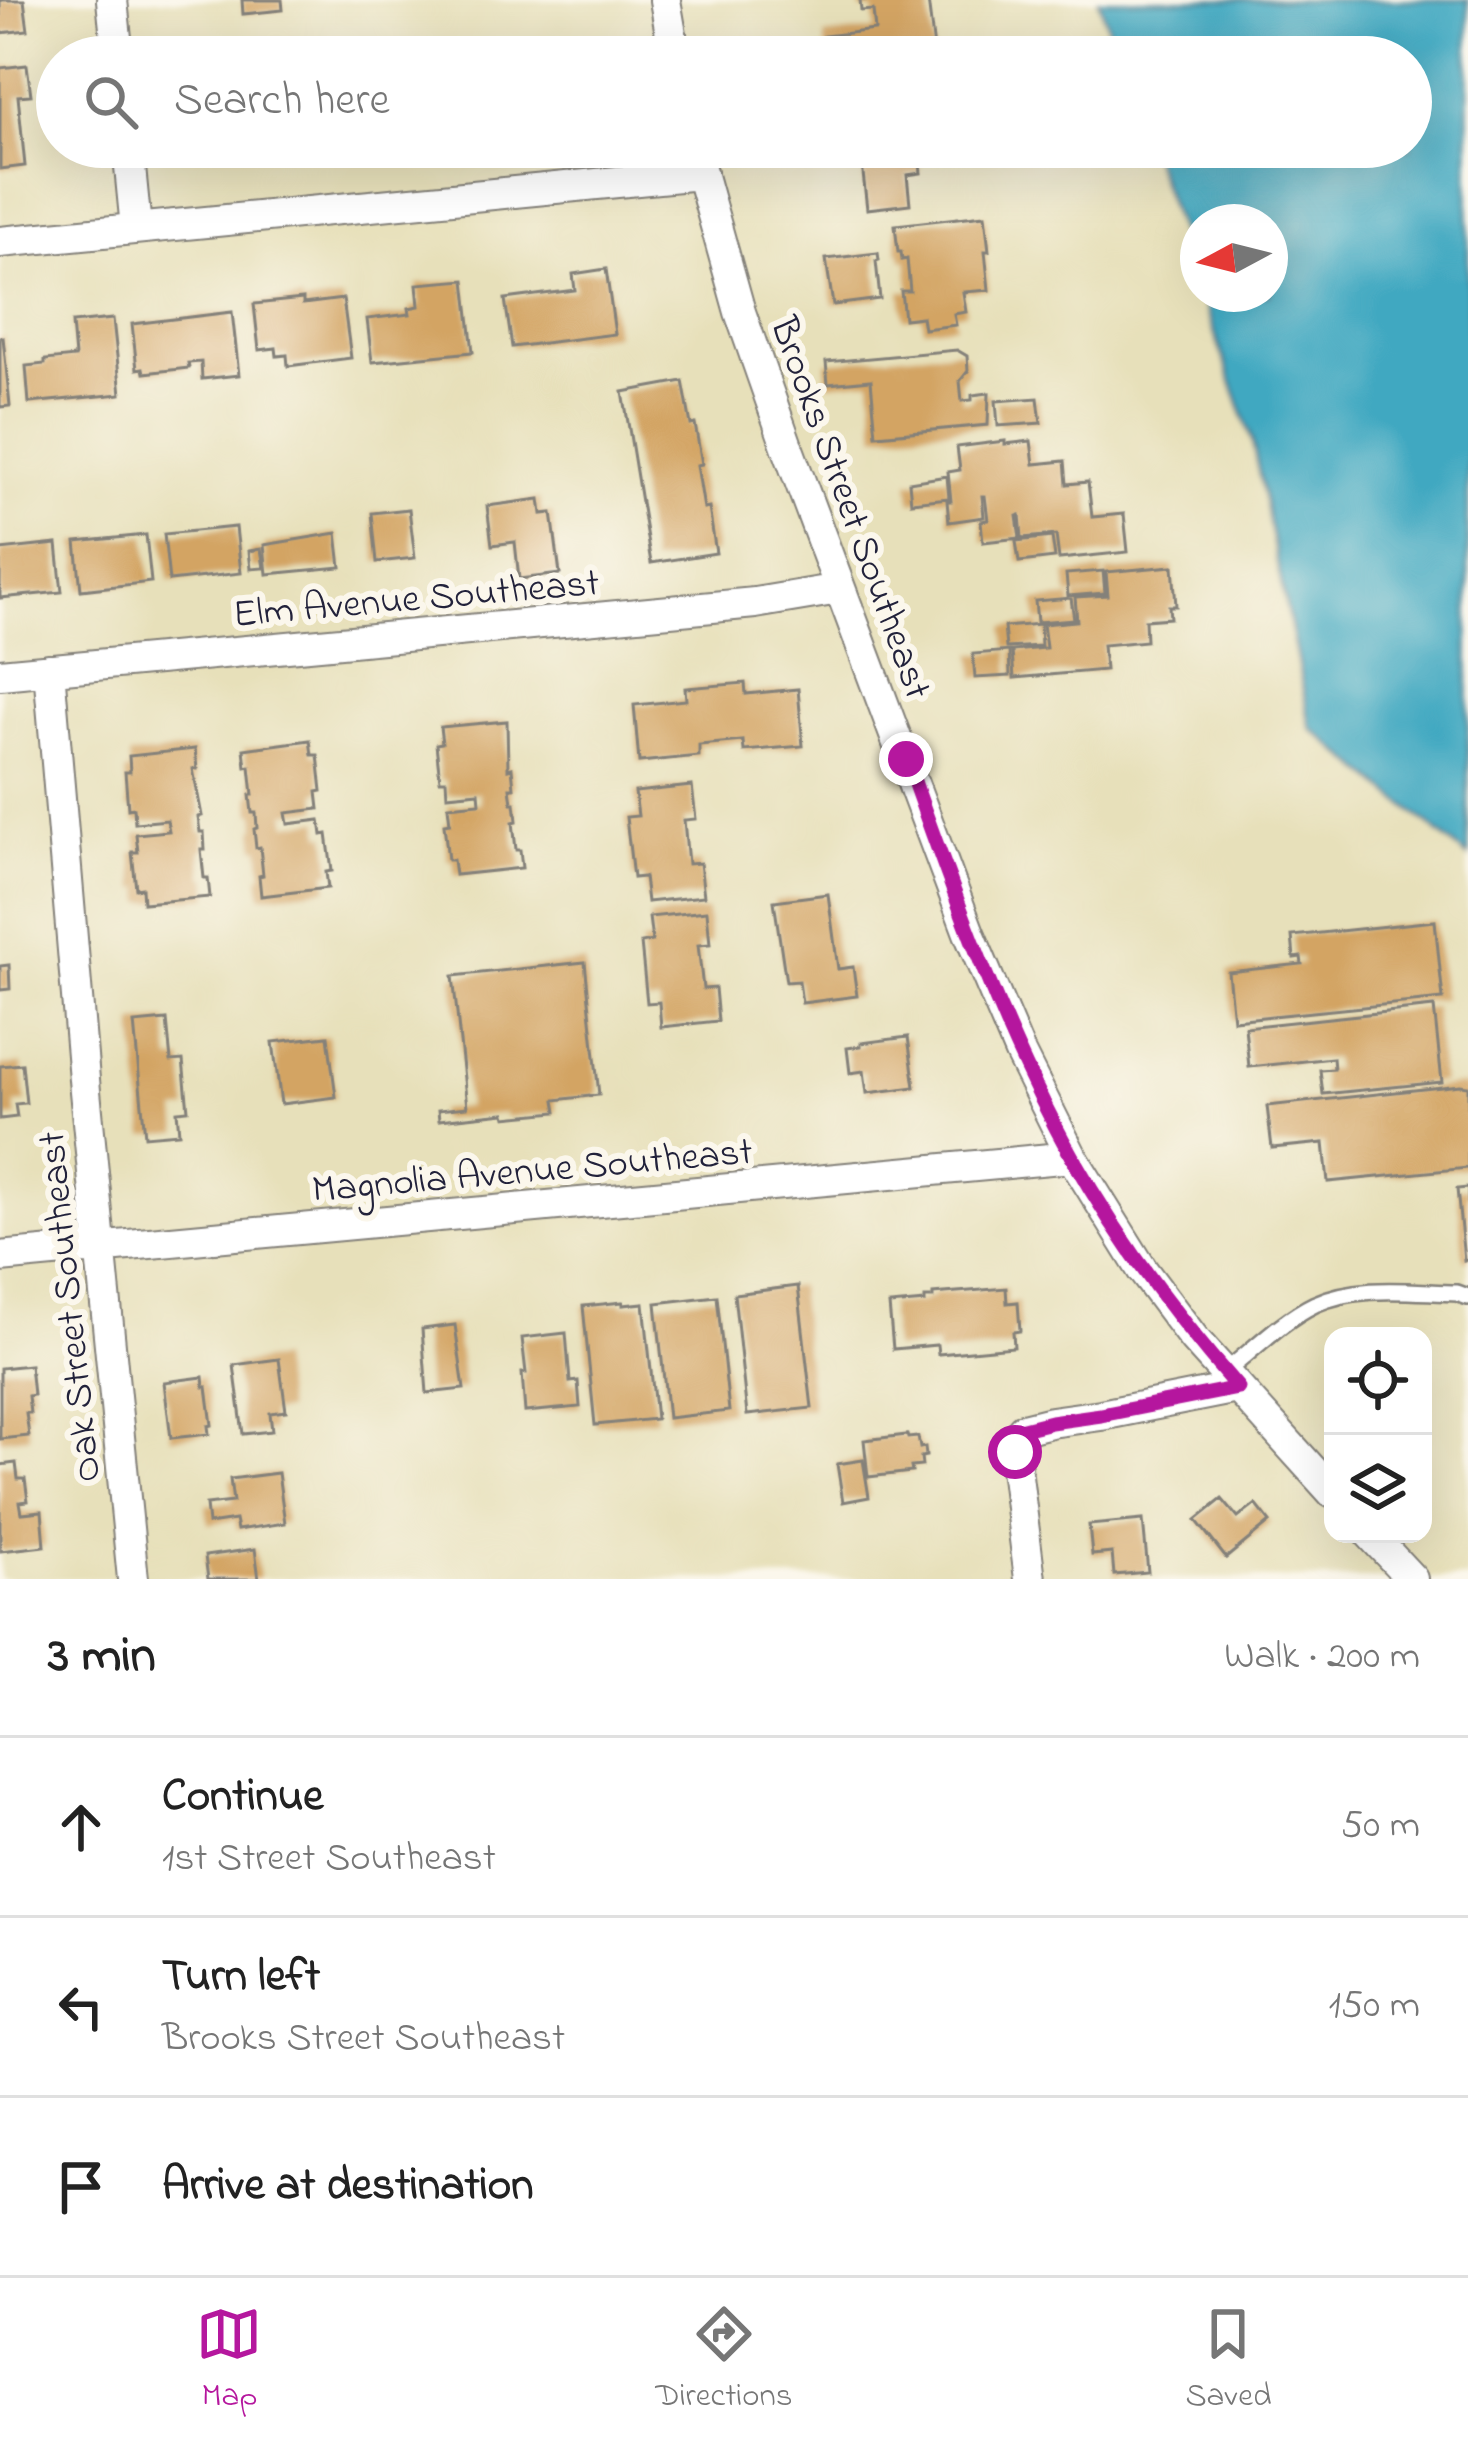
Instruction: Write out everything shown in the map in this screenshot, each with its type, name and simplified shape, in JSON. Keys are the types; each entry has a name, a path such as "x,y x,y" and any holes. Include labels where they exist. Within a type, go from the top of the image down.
{"street":[{"path":"112,0 116,36"},
{"path":"665,0 671,36"},
{"path":"130,168 136,228"},
{"path":"0,242 638,168"},
{"name":"Brooks Street Southeast","path":"699,168 740,313 839,589 969,933 1020,1053 1072,1157 1143,1271 1194,1340 1324,1483"},
{"name":"Elm Avenue Southeast","path":"0,674 755,604 839,589"},
{"name":"Oak Street Southeast","path":"49,669 133,1579"},
{"name":"Magnolia Avenue Southeast","path":"0,1257 1072,1157"},
{"path":"1030,1579 1015,1452 1016,1438 1023,1429 1101,1415 1231,1381"},
{"path":"1378,1543 1412,1579"}],"lane":[{"path":"1231,1381 1299,1314 1328,1300 1377,1290 1468,1297"}],"water":[{"path":"1099,0 1468,0 1468,857 1311,728 1252,440 1207,312 1288,312 1288,204 1180,204 1180,235 1156,168 1432,168 1432,36 1111,36"}],"building":[{"path":"0,0 24,0 28,30 0,33"},
{"path":"242,0 282,0 283,10 243,14"},
{"path":"860,0 928,0 932,36 824,36 875,30 873,10 861,11"},
{"path":"27,65 31,95 18,96 25,166 0,169 0,68"},
{"path":"862,168 920,168 921,173 907,175 910,204 867,209"},
{"path":"985,215 989,290 963,292 966,312 954,314 956,325 924,329 922,317 904,319 901,291 910,291 907,259 902,260 898,252 895,225"},
{"path":"878,253 880,299 833,305 826,259"},
{"path":"606,269 615,334 512,347 505,299 575,290 573,274"},
{"path":"465,280 473,352 372,362 367,319 410,314 409,308 419,306 417,284"},
{"path":"303,299 303,304 343,299 351,358 288,366 287,355 277,356 276,348 259,350 254,304"},
{"path":"232,312 239,375 202,379 201,362 188,363 189,368 144,373 143,368 137,369 132,324"},
{"path":"113,319 121,394 29,403 26,366 75,357 72,323"},
{"path":"0,337 10,406 0,407"},
{"path":"957,350 967,356 968,371 960,381 962,401 989,393 988,425 876,435 871,380 828,384 826,362"},
{"path":"683,381 691,425 695,424 704,509 709,508 716,553 651,563 623,392"},
{"path":"1038,398 1041,423 998,426 996,401"},
{"path":"1031,441 1034,464 1065,461 1067,484 1088,482 1092,517 1124,514 1128,552 1059,559 1056,535 1022,538 1020,515 1020,538 983,542 981,521 988,520 985,496 984,517 949,522 948,472 960,470 957,447"},
{"path":"947,476 949,498 911,502 909,482"},
{"path":"540,499 542,514 552,513 560,574 519,579 515,542 492,545 487,506"},
{"path":"409,509 415,558 377,562 372,513"},
{"path":"236,527 241,573 169,581 164,534"},
{"path":"337,533 341,567 267,574 264,545"},
{"path":"146,535 151,582 81,590 76,542"},
{"path":"1052,537 1055,558 1019,562 1016,541"},
{"path":"57,544 62,592 0,598 0,550"},
{"path":"261,549 264,568 251,569 249,551"},
{"path":"1173,566 1176,606 1169,606 1170,618 1145,620 1146,641 1103,645 1105,670 1014,678 1012,651 1046,648 1043,624 1077,621 1075,597 1108,595 1106,572"},
{"path":"1103,571 1105,593 1068,596 1066,574"},
{"path":"1071,598 1074,619 1037,622 1035,601"},
{"path":"1040,624 1041,646 1006,648 1004,627"},
{"path":"1009,651 1010,676 975,678 973,654"},
{"path":"745,683 746,694 798,689 803,746 744,751 743,741 699,745 699,756 639,762 634,705 686,700 685,688"},
{"path":"507,721 508,769 512,768 514,788 510,788 517,821 513,822 522,868 455,875 453,860 448,860 444,824 450,823 448,806 480,803 479,792 447,795 446,780 440,780 436,744 442,743 440,727"},
{"path":"310,740 312,755 318,755 319,809 286,813 288,824 320,820 322,835 327,834 332,871 326,872 328,888 261,896 260,847 256,848 256,813 252,813 250,766 246,767 244,749"},
{"path":"195,749 197,769 193,769 202,816 198,817 200,832 204,832 205,850 201,850 210,897 143,903 142,888 136,889 132,852 138,852 136,834 169,831 167,820 135,823 134,808 128,809 125,772 130,772 129,756"},
{"path":"692,786 696,819 684,820 688,864 700,863 704,896 647,902 644,877 633,878 626,817 638,816 635,792"},
{"path":"828,894 838,969 853,967 857,996 802,1003 799,981 786,982 774,901"},
{"path":"707,911 710,944 698,945 703,989 715,988 718,1021 661,1027 659,1002 647,1003 641,943 652,941 649,917"},
{"path":"1435,921 1443,999 1233,1020 1228,972 1302,964 1301,957 1294,958 1292,936"},
{"path":"585,962 599,1095 555,1100 557,1112 439,1120 438,1110 467,1107 453,976"},
{"path":"9,965 10,989 0,990 0,966"},
{"path":"1434,1007 1442,1082 1323,1094 1320,1070 1334,1069 1333,1058 1249,1067 1245,1027"},
{"path":"167,1020 171,1061 183,1060 188,1110 177,1111 179,1133 145,1136 134,1023"},
{"path":"328,1036 336,1097 281,1104 273,1042"},
{"path":"908,1037 915,1087 867,1093 864,1071 850,1073 847,1048"},
{"path":"22,1064 26,1103 15,1104 17,1117 0,1119 0,1066"},
{"path":"1468,1086 1468,1168 1328,1182 1324,1143 1272,1148 1267,1106"},
{"path":"1468,1188 1468,1259 1464,1260 1457,1189"},
{"path":"798,1286 812,1408 747,1415 734,1294"},
{"path":"1006,1288 1007,1303 1018,1302 1020,1331 1013,1332 1014,1347 938,1354 937,1345 893,1349 889,1305 925,1302 933,1294"},
{"path":"717,1296 729,1411 668,1418 656,1303"},
{"path":"644,1303 656,1419 595,1425 583,1306"},
{"path":"455,1325 464,1389 427,1393 422,1329"},
{"path":"566,1333 570,1382 578,1381 580,1407 525,1412 522,1338"},
{"path":"279,1359 286,1411 270,1413 272,1431 243,1434 234,1365"},
{"path":"30,1365 29,1436 0,1439 0,1368"},
{"path":"203,1377 212,1425 209,1434 171,1438 164,1382"},
{"path":"918,1437 920,1448 925,1447 922,1466 911,1467 912,1472 868,1477 864,1440"},
{"path":"863,1460 869,1497 843,1502 837,1464"},
{"path":"16,1463 18,1479 25,1479 28,1501 20,1502 22,1513 42,1511 45,1546 0,1551 0,1465"},
{"path":"278,1473 285,1523 237,1530 235,1520 208,1524 206,1505 233,1502 230,1479"},
{"path":"1222,1499 1238,1518 1256,1504 1270,1522 1226,1558 1196,1520"},
{"path":"1143,1520 1148,1572 1114,1575 1112,1553 1092,1555 1089,1525"},
{"path":"255,1549 259,1579 208,1579 205,1556"}],"route":[{"path":"906,759 969,933 1020,1053 1072,1157 1143,1271 1194,1340 1238,1388 1023,1429 1016,1438 1015,1452"}]}
